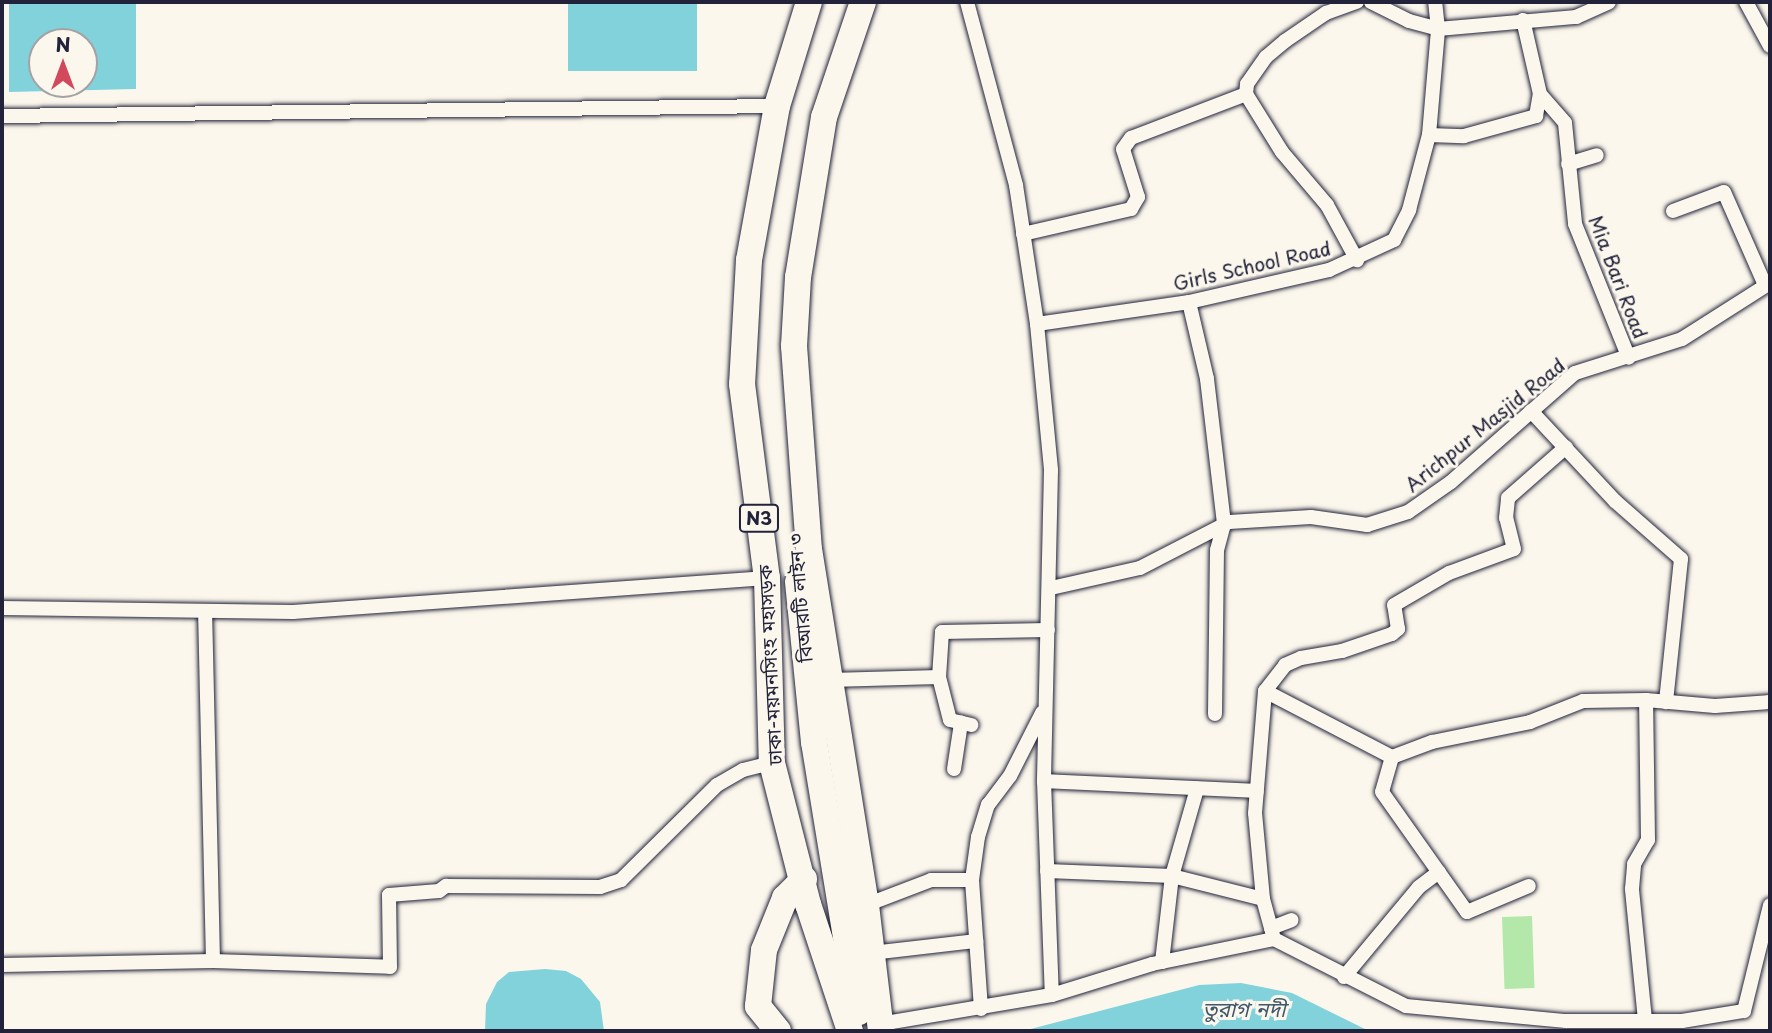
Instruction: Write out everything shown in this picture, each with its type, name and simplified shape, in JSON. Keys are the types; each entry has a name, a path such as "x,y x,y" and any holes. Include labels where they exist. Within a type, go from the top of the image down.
{"highway":[{"name":"ঢাকা-ময়মনসিংহ মহাসড়ক","path":"809,2 777,106 749,260 743,372 766,578 772,763 804,879 807,904 850,1031"},
{"name":"বিআরটি লাইন ৩","path":"846,2 812,101 804,138 783,292 780,387 814,742 874,1029"},
{"name":"N3","path":"863,2 824,117 795,312 809,549 866,905 872,953 874,1029"},
{"path":"778,1031 758,1006 764,950 785,898 804,879"}],"street":[{"path":"967,2 1016,185 1037,324 1051,470 1051,588 1044,709 1044,781 1052,995"},
{"path":"1357,2 1326,13 1285,41 1266,57 1247,84 1246,94 1282,152 1327,205 1357,260"},
{"path":"1371,2 1409,21 1438,29 1576,17 1609,2"},
{"name":"Girls School Road","path":"1037,324 1189,302 1357,260 1394,240 1409,210 1429,135 1438,29 1435,2"},
{"path":"1746,2 1770,46"},
{"path":"1429,135 1464,136 1536,116 1540,93 1523,20"},
{"name":"Mia Bari Road","path":"1540,93 1565,124 1575,224 1629,358"},
{"path":"1023,234 1131,209 1138,197 1123,149 1131,138 1246,94"},
{"path":"2,116 777,106"},
{"path":"1568,164 1597,155"},
{"path":"1673,211 1724,192 1768,284"},
{"name":"Arichpur Masjid Road","path":"1051,588 1140,568 1224,524 1248,518 1311,517 1367,525 1408,512 1451,482 1575,373 1682,340 1768,284"},
{"path":"1189,302 1207,379 1224,524 1217,551 1215,714"},
{"path":"1531,411 1615,500 1681,559 1666,702"},
{"path":"1566,447 1508,498 1506,518 1514,549 1450,573 1394,605 1398,629 1392,634 1342,651 1301,658 1285,665 1265,691 1257,791 1263,899 1272,933 1344,977 1406,1006 1566,1021 1682,1021 1744,1011 1770,905"},
{"path":"2,608 205,612 405,607 766,578"},
{"path":"205,612 213,961"},
{"path":"954,769 966,724 950,720 939,677 942,632 1048,630"},
{"path":"830,680 939,677"},
{"path":"1265,691 1392,757 1432,742 1530,722 1583,701 1646,700 1715,706 1770,702"},
{"path":"1645,1020 1632,889 1634,864 1648,840 1646,700"},
{"path":"981,1009 972,880 988,805 1010,776 1044,709"},
{"path":"1392,757 1382,792 1467,912 1529,886"},
{"path":"2,965 213,961 390,967 389,895 439,891 446,886 600,887 621,880 717,785 743,770 772,763"},
{"path":"1044,781 1257,791"},
{"path":"1162,962 1172,876 1197,789"},
{"path":"1046,870 1172,876 1263,899"},
{"path":"1344,977 1419,887 1439,872"},
{"path":"866,905 931,880 972,880"},
{"path":"874,1029 1052,995 1272,933 1292,920"},
{"path":"872,953 976,941"}],"green space":[{"path":"1532,916 1535,988 1505,989 1502,917"}],"water":[{"path":"9,2 136,2 136,89 98,90 98,28 28,28 28,92 9,92"},
{"path":"568,2 697,2 697,71 568,71"},
{"path":"545,969 566,971 581,979 600,1002 604,1031 485,1031 486,1004 497,982 509,972"},
{"name":"তুরাগ নদী","path":"1241,983 1292,993 1369,1031 1023,1031 1199,985"}]}
